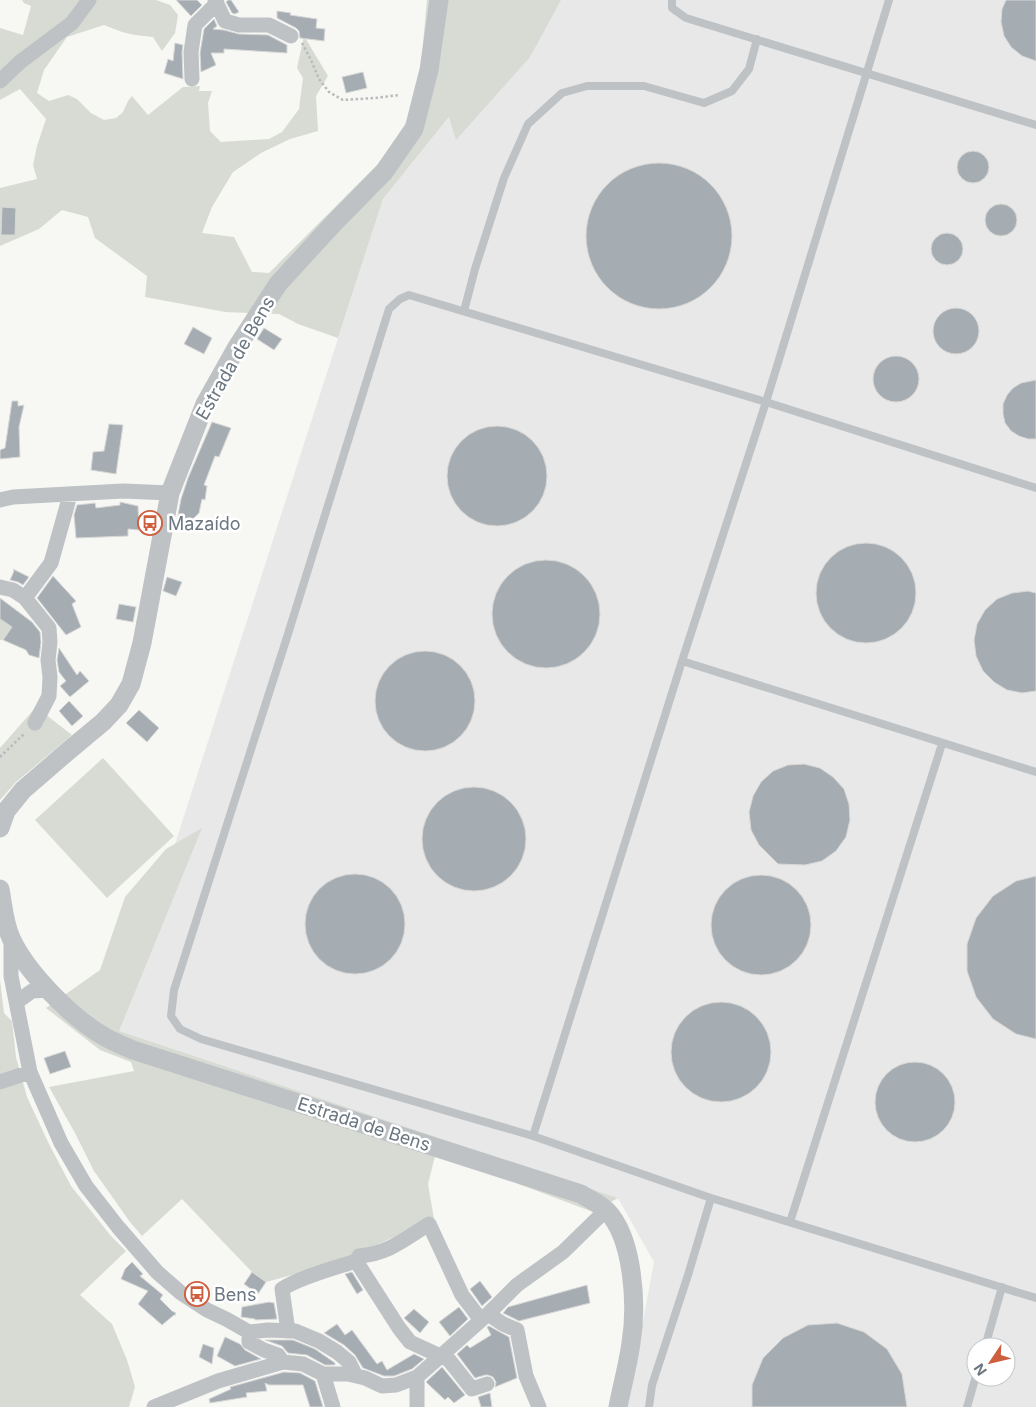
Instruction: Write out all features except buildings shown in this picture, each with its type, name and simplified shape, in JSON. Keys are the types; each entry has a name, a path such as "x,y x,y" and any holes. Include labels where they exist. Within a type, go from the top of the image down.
{"street":[{"path":"0,81 20,62 72,23 89,0"},
{"name":"Estrada de Bens","path":"0,828 6,811 23,790 103,722 119,705 131,684 142,643 170,492 205,404 237,347 278,284 384,172 414,129 429,70 439,0"},
{"path":"192,78 191,52 195,25 216,1 225,21 239,25 269,25 291,36"},
{"path":"0,500 13,497 123,491 170,492"},
{"path":"25,598 51,563 70,494"},
{"path":"0,587 13,590 25,598 49,628 49,696 34,723"},
{"name":"Estrada de Bens","path":"0,889 11,937 28,966 76,1016 105,1037 134,1050 581,1194 606,1210 617,1226 626,1246 632,1277 634,1308 631,1342 618,1407"},
{"path":"11,937 11,976 30,1072 61,1143 86,1186 118,1227 157,1272 181,1293 207,1310 249,1332 268,1330 295,1331 337,1352 349,1362 356,1376"},
{"path":"11,976 18,969 28,966"},
{"path":"17,1002 28,966"},
{"path":"17,1002 32,990 49,990"},
{"path":"0,1082 30,1072"},
{"path":"154,1407 218,1381 283,1362 303,1364 323,1374 348,1374 365,1378 382,1386 396,1385 417,1377 517,1285 563,1252 606,1210"},
{"path":"288,1331 282,1289 356,1261 359,1256 371,1255 392,1248 429,1224 462,1296 484,1317 517,1330 526,1376 539,1407"},
{"path":"356,1261 410,1342 449,1360 472,1389 488,1384"},
{"path":"249,1332 249,1342 278,1355 283,1362"},
{"path":"323,1374 334,1407"},
{"path":"417,1377 417,1407"}],"lane":[{"path":"672,0 672,8 686,18 1036,125"},
{"path":"533,1136 682,661 766,402 889,0"},
{"path":"464,312 475,269 504,178 528,124 562,93 587,86 644,86 704,103 732,91 749,69 757,40"},
{"path":"1036,488 766,402 409,295 400,299 389,309 288,634 174,990 170,1016 180,1028 201,1039 533,1136 711,1198 1036,1298"},
{"path":"682,661 1036,772"},
{"path":"790,1222 942,744"},
{"path":"649,1407 652,1385 711,1198"},
{"path":"988,1337 1002,1288"},
{"path":"967,1407 973,1387"}],"path":[{"path":"291,36 301,40 319,79 329,92 343,100 399,95"},
{"path":"0,757 34,723"}],"shaded area":[{"path":"22,0 156,0 170,5 178,15 175,33 162,51 153,37 122,32 104,25 67,37 44,70 37,93 49,101 68,95 77,99 91,113 104,120 116,118 123,112 132,96 148,115 183,87 200,86 199,91 212,91 208,103 210,131 221,142 269,139 282,132 299,109 303,78 297,68 304,36 328,76 316,96 318,131 290,139 261,153 233,172 212,207 202,233 234,237 252,272 269,273 378,164 408,120 420,76 427,0 561,0 530,57 456,140 449,117 383,199 338,338 298,324 279,314 225,312 145,297 147,276 95,238 88,217 62,210 39,229 0,246 0,188 37,179 33,165 46,119 20,89 0,100 0,28 23,35 31,6"},
{"path":"544,0 1036,0 1036,1407 627,1407 654,1262 618,1198 115,1030 383,199"},
{"path":"0,619 12,627 3,640 0,640"},
{"path":"36,707 72,735 16,782 0,800 0,748"},
{"path":"103,758 174,836 107,898 35,820"},
{"path":"202,828 119,1031 618,1198 593,1212 492,1174 435,1156 428,1184 434,1219 339,1262 266,1282 252,1272 182,1199 142,1236 94,1171 49,1087 134,1071 131,1062 100,1050 46,1008 100,970 125,897 166,849"},
{"path":"0,980 4,1013 12,1021 16,1057 27,1097 71,1186 111,1236 126,1251 80,1295 112,1324 127,1360 135,1387 129,1407 0,1407"}],"place":[{"name":"Mazaído","path":"150,523"},
{"name":"Bens","path":"197,1294"}]}
